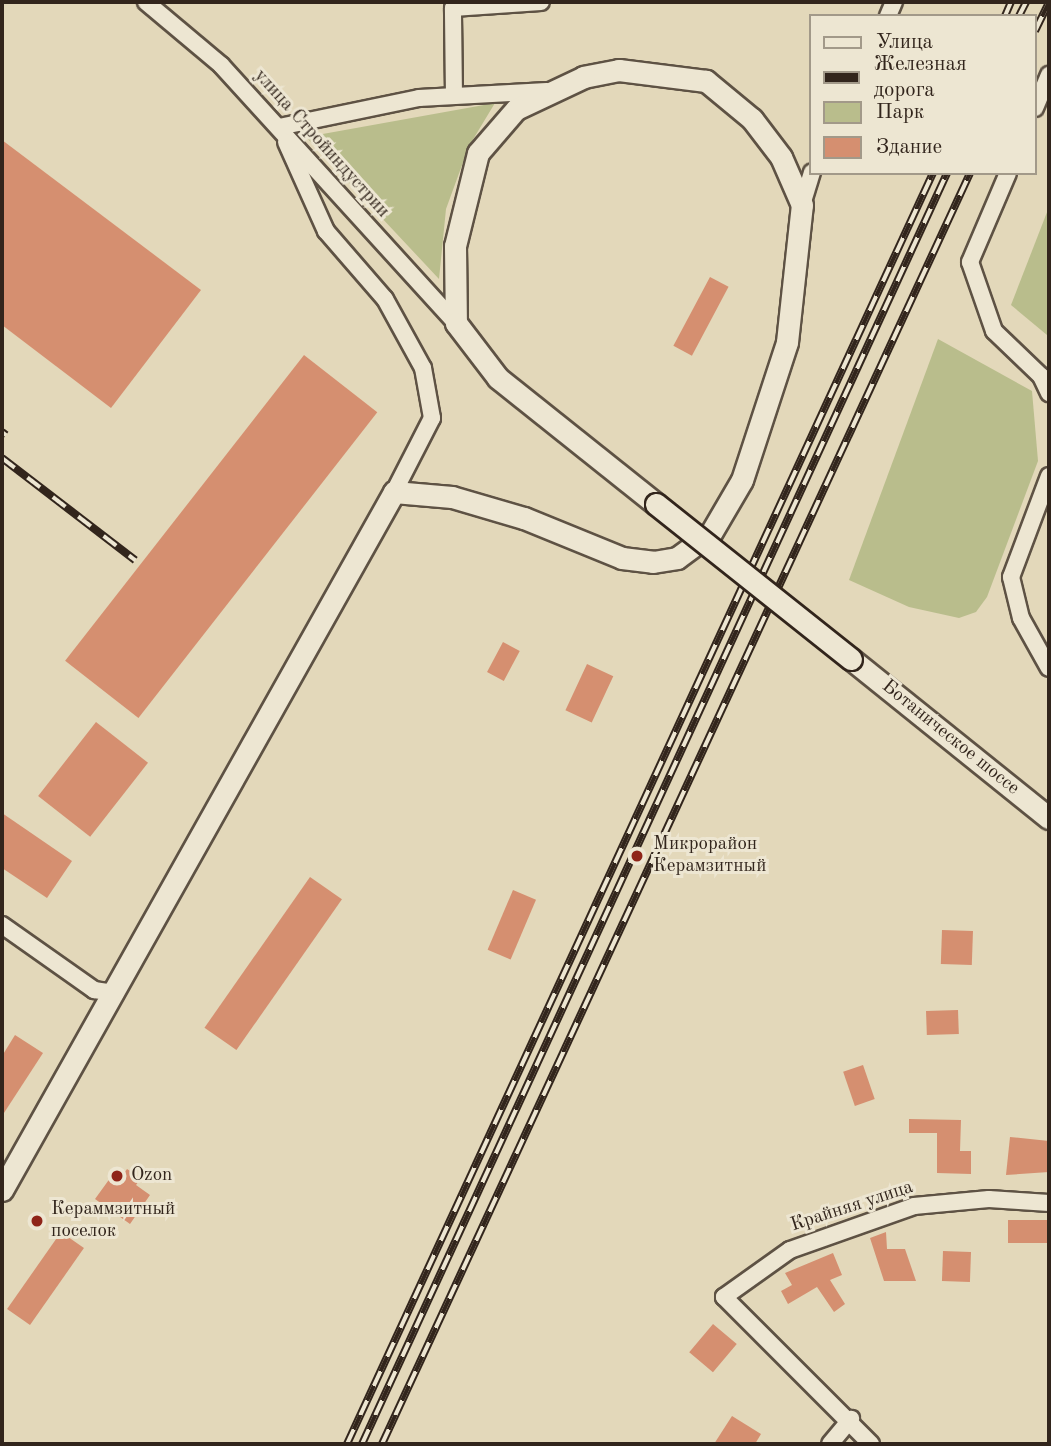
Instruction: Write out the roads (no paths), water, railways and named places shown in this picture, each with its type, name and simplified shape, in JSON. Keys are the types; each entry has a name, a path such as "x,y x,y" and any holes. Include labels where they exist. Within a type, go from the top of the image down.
{"street":[{"name":"улица Стройиндустрии","path":"146,2 221,65 456,323"},
{"path":"454,96 453,8 541,2"},
{"path":"456,323 455,246 478,153 516,109 549,91 619,70 706,81 752,119 781,157 802,205"},
{"path":"1037,103 1049,75"},
{"path":"2,1190 116,993 394,492 432,418 424,368 384,299 326,232 279,127 454,96 549,91"},
{"path":"394,492 452,497 524,518 622,558 653,562 677,558 711,533 742,480 787,342 802,205 811,175"},
{"path":"1007,175 970,262 994,331 1041,376 1049,393"},
{"name":"Ботаническое шоссе","path":"456,323 498,378 1049,818"},
{"path":"1049,476 1011,577 1021,618 1049,668"},
{"path":"2,925 94,990 116,993"},
{"name":"Крайняя улица","path":"851,1419 724,1297 790,1250 914,1206 989,1199 1049,1203"},
{"path":"830,1444 851,1419 872,1444"}],"railway":[{"path":"1006,14 1011,2"},
{"path":"1020,14 1026,2"},
{"path":"1037,27 1049,2"},
{"path":"347,1444 932,175"},
{"path":"362,1444 946,175"},
{"path":"382,1444 969,175"},
{"path":"2,432 6,435"},
{"path":"2,458 135,560"}],"place":[{"name":"Микрорайон Керамзитный","path":"637,856"},
{"name":"Ozon","path":"117,1176"},
{"name":"Кераммзитный поселок","path":"37,1221"}]}
